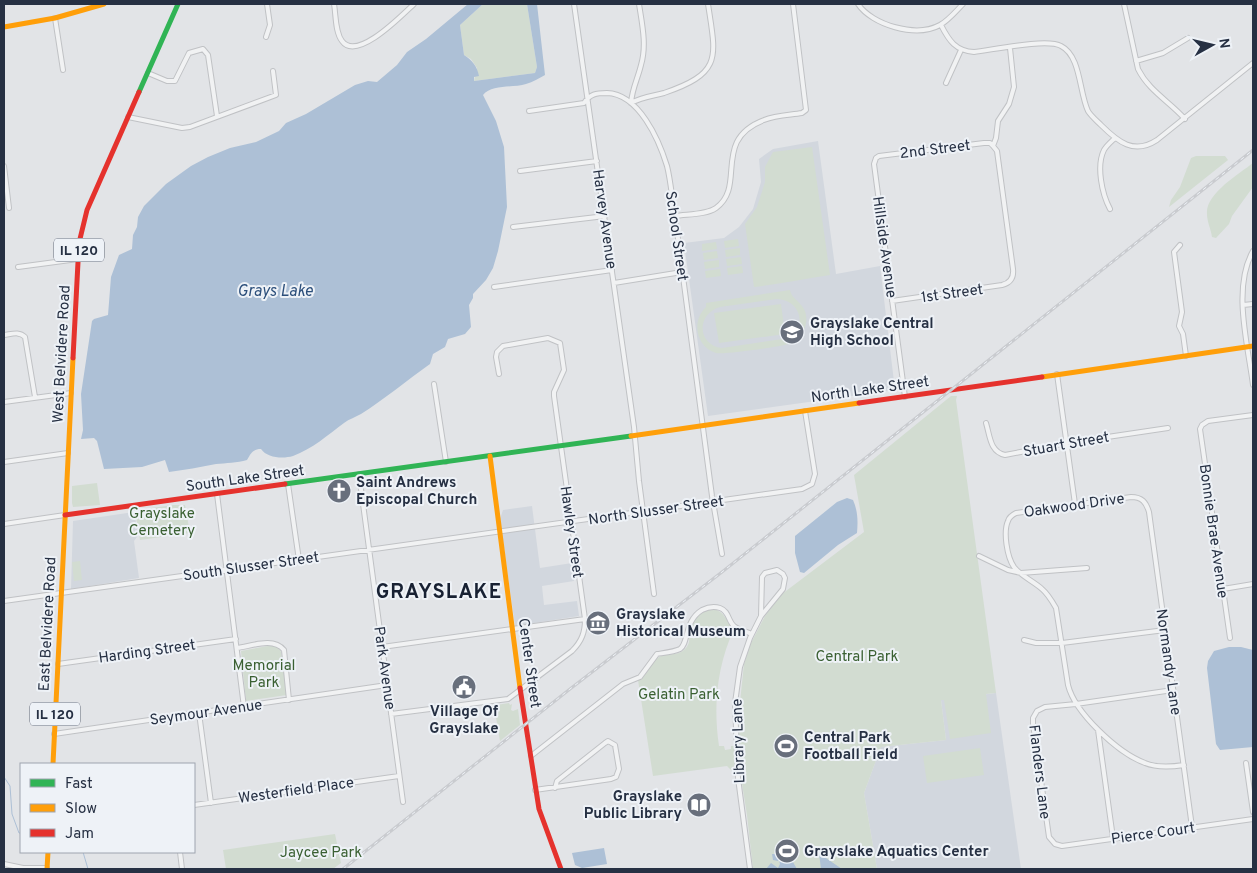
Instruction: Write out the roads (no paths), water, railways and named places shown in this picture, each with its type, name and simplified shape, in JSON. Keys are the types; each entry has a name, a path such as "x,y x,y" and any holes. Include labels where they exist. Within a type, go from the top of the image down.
{"street":[{"path":"4,27 55,18 104,4"},
{"name":"West Belvidere Road","path":"65,515 79,243 87,210 178,4"},
{"path":"266,37 270,26 267,4"},
{"path":"334,4 341,40 348,47 353,48 364,45 391,25 414,4"},
{"name":"Harvey Avenue","path":"574,4 634,427 654,594"},
{"path":"631,103 632,92 642,64 644,47 640,4"},
{"path":"631,103 640,98 666,92 683,85 701,75 708,68 714,51 708,4"},
{"path":"675,216 712,210 723,202 730,188 733,152 741,136 748,129 766,119 802,113 806,110 793,4"},
{"path":"858,4 864,12 877,21 910,30 924,30 941,25 963,4"},
{"path":"1124,4 1138,69 1149,87 1185,119"},
{"path":"55,18 63,70"},
{"path":"941,25 952,43 961,50 974,52 1046,42 1057,44 1066,50 1073,59 1088,110 1114,138 1131,146 1147,146 1157,140 1253,66"},
{"path":"1136,61 1163,53 1188,38"},
{"path":"993,146 998,121 1009,104 1014,87 1010,48"},
{"path":"148,73 167,81 175,81 191,51 203,49 209,59 217,116"},
{"path":"946,83 961,50"},
{"path":"128,117 182,128 190,127 276,95 274,71"},
{"name":"School Street","path":"529,111 584,103 592,94 617,94 631,103 642,115 659,144 668,174 675,216 722,554"},
{"path":"1110,209 1105,199 1100,166 1103,152 1114,138"},
{"name":"2nd Street","path":"876,158 984,143 993,146"},
{"name":"1st Street","path":"892,301 1002,285 1012,278 1013,269 997,152 993,146"},
{"name":"Hillside Avenue","path":"876,158 874,164 905,397"},
{"path":"520,171 597,161"},
{"path":"4,166 9,208"},
{"path":"513,228 605,216"},
{"path":"1180,245 1174,252 1182,312 1179,326 1184,334 1186,356"},
{"path":"1253,251 1242,285 1243,305 1251,346 1253,385"},
{"path":"18,267 78,260"},
{"path":"1242,260 1248,263"},
{"path":"494,287 612,270"},
{"path":"614,283 682,272"},
{"path":"1243,305 1253,304"},
{"path":"4,335 22,334 26,338 35,397"},
{"name":"Hawley Street","path":"499,374 496,357 497,352 503,346 548,338 560,343 564,370 554,396 584,618 584,634 576,647 520,691"},
{"name":"North Lake Street","path":"490,456 1251,346"},
{"path":"1057,374 1075,504"},
{"path":"434,384 446,462"},
{"path":"4,402 71,393"},
{"name":"North Slusser Street","path":"498,531 802,490 812,484 815,474 805,411"},
{"name":"Bonnie Brae Avenue","path":"1230,638 1200,429 1208,421 1253,415"},
{"name":"Stuart Street","path":"986,423 993,448 998,454 1015,454 1067,442 1168,428"},
{"path":"4,462 68,453"},
{"name":"South Lake Street","path":"4,524 490,456"},
{"name":"Center Street","path":"490,456 498,531 535,790 539,809 561,869"},
{"name":"Park Avenue","path":"359,474 403,802"},
{"path":"288,484 298,560"},
{"path":"217,494 244,707"},
{"name":"Oakwood Drive","path":"1020,573 1012,564 1009,556 1006,534 1008,519 1016,513 1131,496 1142,499"},
{"name":"Normandy Lane","path":"1142,499 1149,512 1192,827"},
{"name":"East Belvidere Road","path":"53,763 65,515"},
{"name":"South Slusser Street","path":"4,601 498,531"},
{"path":"979,556 1008,570 1020,573 1087,568"},
{"name":"Library Lane","path":"750,869 738,778 735,724 736,692 740,667 752,634 761,616 783,589 785,578 783,574 776,570 765,573 762,577 761,616"},
{"path":"1020,573 1043,589 1056,608 1071,696 1098,730 1128,754 1147,764 1161,766 1184,765"},
{"path":"1223,589 1253,584"},
{"path":"531,756 623,684 640,677 657,654 679,650 685,644 691,620 696,613 707,607 726,610 734,626 752,634"},
{"path":"382,647 584,618"},
{"path":"1024,640 1036,644 1062,643 1165,630"},
{"name":"Harding Street","path":"58,664 236,639"},
{"path":"237,648 272,643 279,644 284,650 289,700"},
{"name":"Seymour Avenue","path":"54,734 387,686"},
{"path":"1076,704 1173,690"},
{"path":"391,714 508,699 520,691"},
{"name":"Flanders Lane","path":"1054,842 1048,833 1033,718 1037,711 1044,707 1076,704"},
{"path":"199,713 211,802"},
{"path":"1098,730 1113,838"},
{"path":"535,790 555,788 616,777 619,769 616,747 612,742 608,741 556,781 555,788"},
{"path":"1246,763 1253,812"},
{"name":"Westerfield Place","path":"195,805 399,776"},
{"name":"Pierce Court","path":"1054,842 1062,846 1253,820"},
{"path":"4,864 24,868 47,869 48,853"},
{"path":"180,853 182,869"}],"water":[{"name":"Grays Lake","path":"468,4 483,4 460,25 464,55 474,64 479,76 474,77 474,81 535,73 537,67 527,4 537,4 545,75 526,84 492,89 483,95 496,121 504,147 507,207 493,268 486,280 473,294 469,305 471,327 465,334 448,339 445,347 433,354 430,364 379,402 346,422 313,446 293,456 276,457 258,449 252,452 247,460 169,472 165,460 142,467 104,469 97,441 94,438 81,439 83,430 81,394 92,321 108,315 111,277 119,255 132,249 133,235 137,227 138,217 144,206 166,184 191,166 230,148 256,142 279,131 286,123 306,114 355,85 368,81 377,82 397,65 407,52 426,39"},
{"path":"847,498 853,500 856,508 857,533 838,545 804,573 800,572 795,553 795,536 837,502"},
{"path":"1229,647 1253,650 1253,747 1220,750 1216,744 1207,668 1208,661 1214,651"},
{"path":"604,848 607,864 582,868 575,865 572,853"},
{"path":"775,852 787,852 797,869 766,869 771,863 778,868 779,860 773,860 772,854 775,854"},
{"path":"820,854 842,869 821,869"}],"waterway":[{"path":"4,777 10,786 12,814 20,833"},
{"path":"83,853 88,869"}],"railway":[{"path":"343,869 570,689 722,572 1253,150"}],"place":[{"name":"Grayslake Central High School","path":"792,332"},
{"name":"Saint Andrews Episcopal Church","path":"339,491"},
{"name":"Grayslake Historical Museum","path":"598,623"},
{"name":"Village Of Grayslake","path":"464,687"},
{"name":"Central Park Football Field","path":"786,746"},
{"name":"Grayslake Public Library","path":"699,805"},
{"name":"Grayslake Aquatics Center","path":"787,851"}],"district":[{"name":"GRAYSLAKE","path":"439,591"}],"park label":[{"name":"Grayslake Cemetery","path":"162,522"},
{"name":"Central Park","path":"857,656"},
{"name":"Memorial Park","path":"264,674"},
{"name":"Gelatin Park","path":"679,694"},
{"name":"Jaycee Park","path":"321,852"}]}
